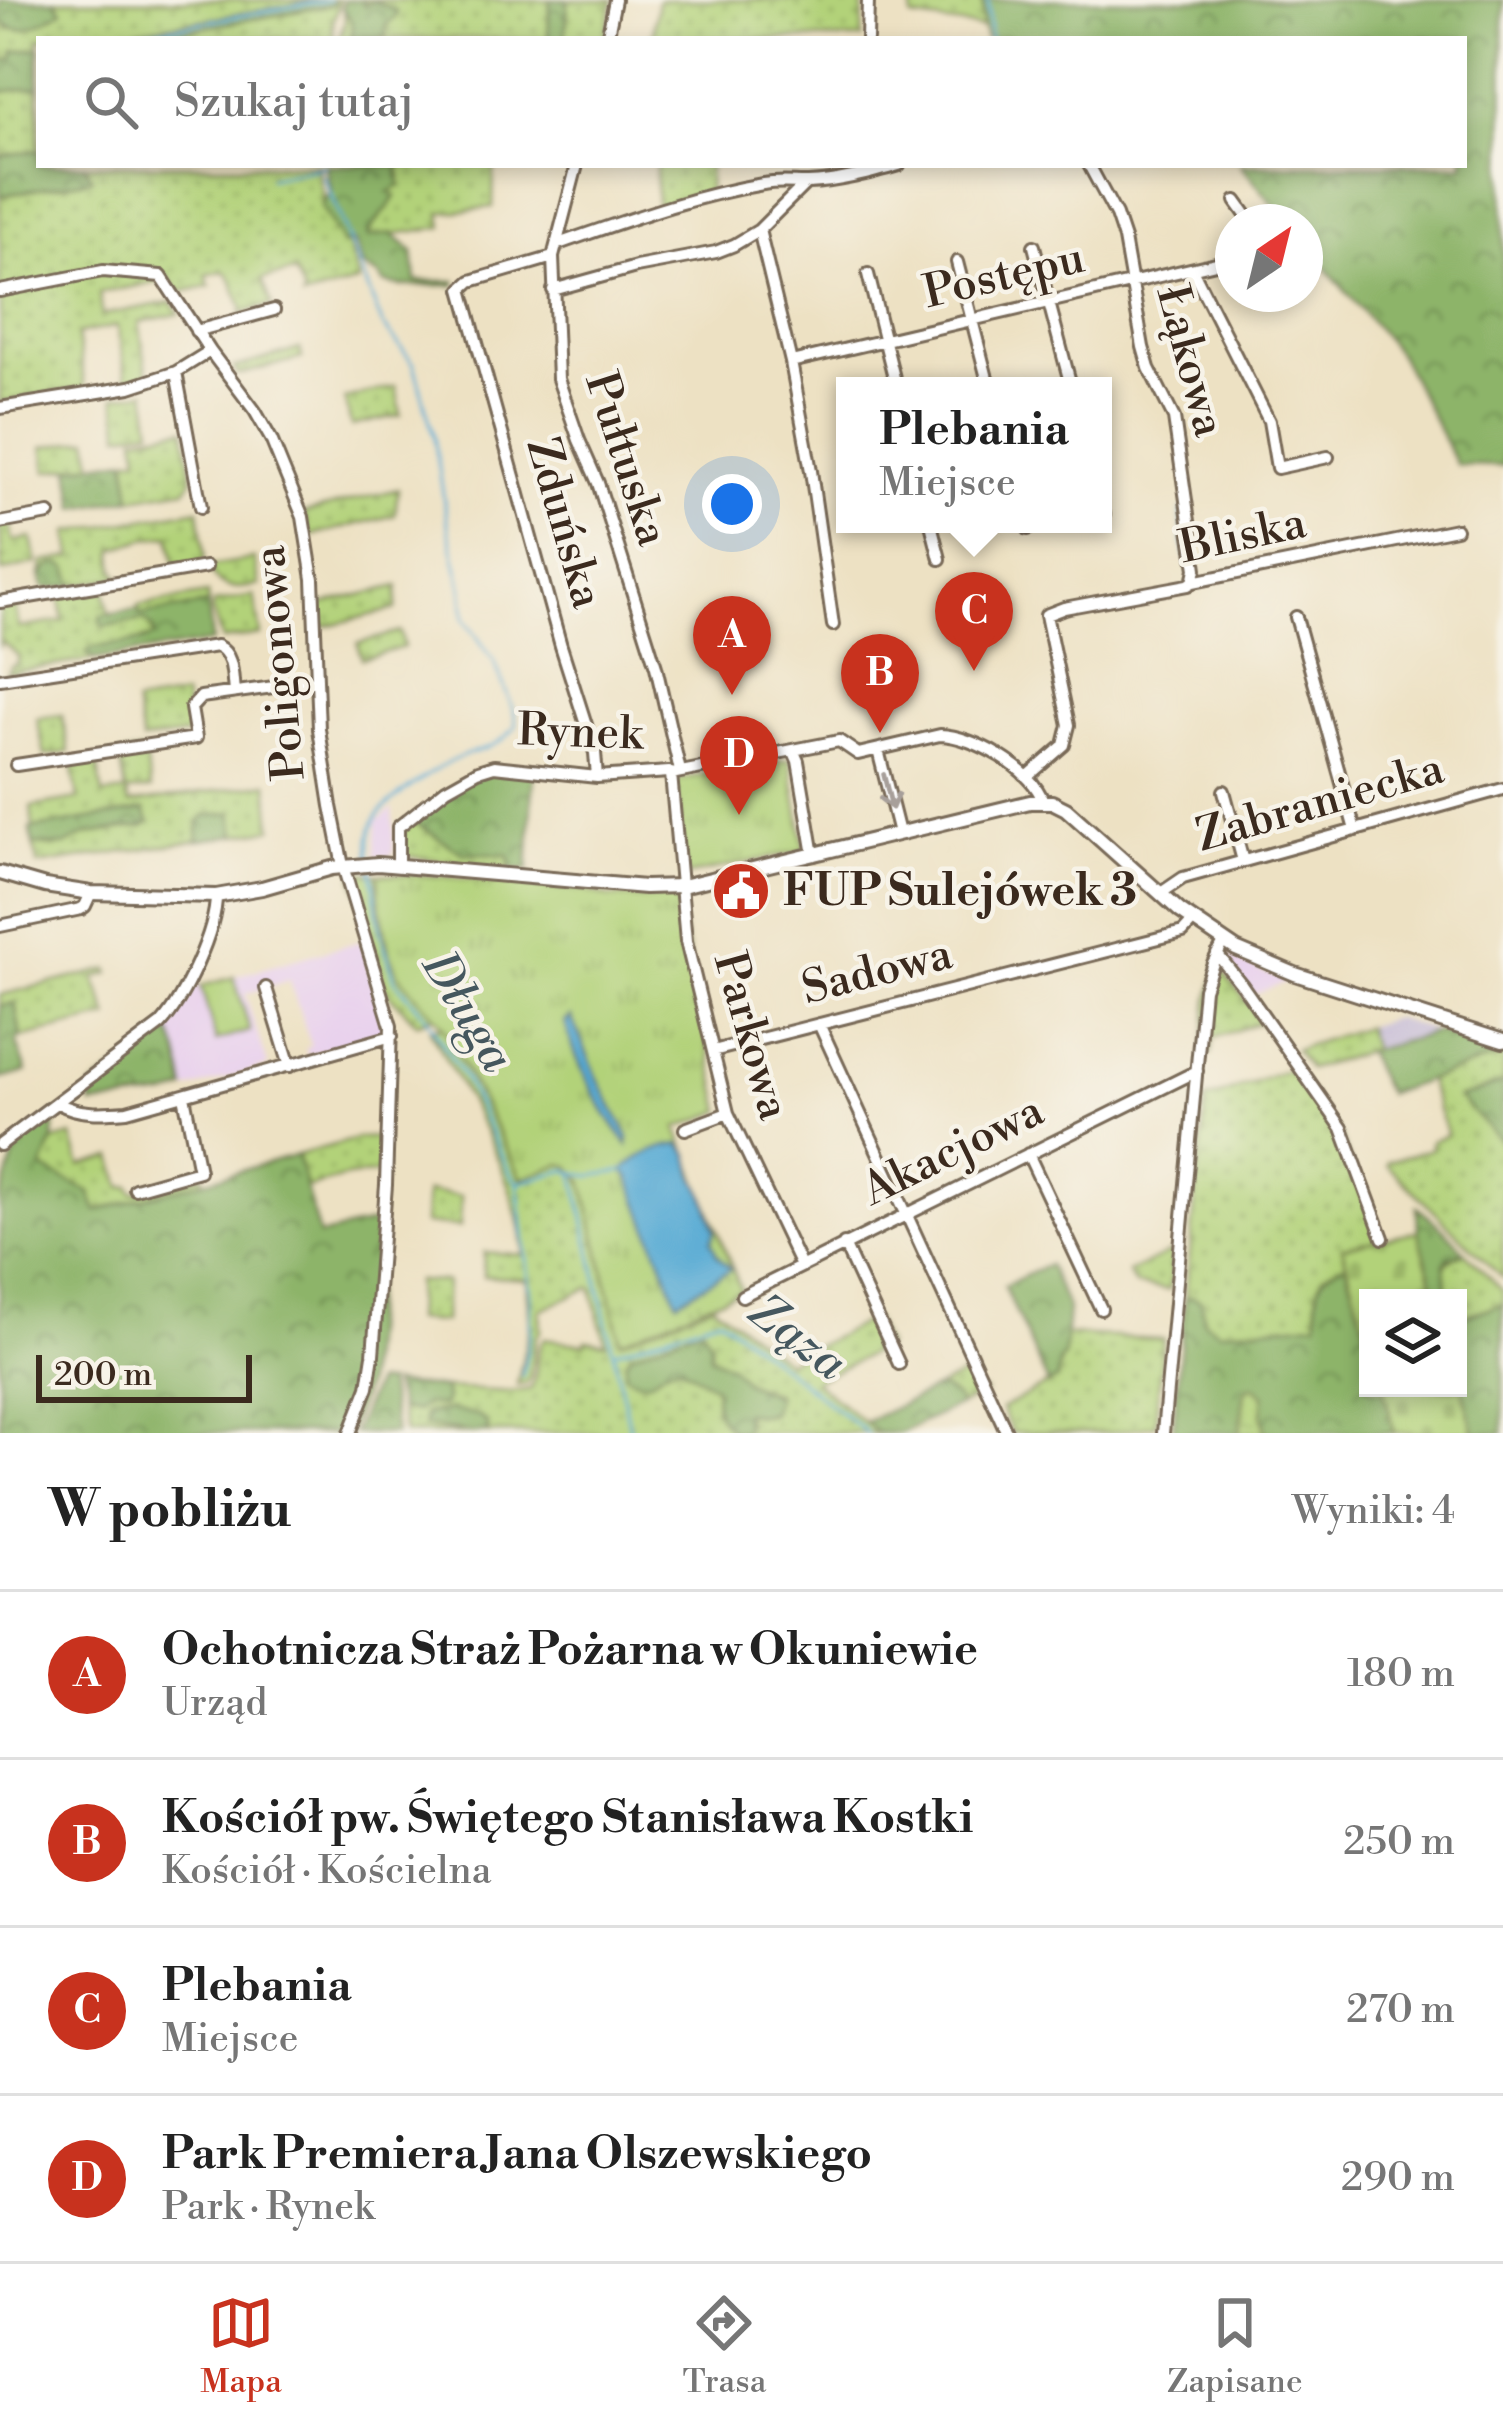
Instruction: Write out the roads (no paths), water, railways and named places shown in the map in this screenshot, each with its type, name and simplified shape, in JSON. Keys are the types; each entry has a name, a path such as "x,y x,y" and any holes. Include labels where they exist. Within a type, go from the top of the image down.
{"main road":[{"path":"0,873 91,893 216,896 351,865 378,864 645,887 682,886 1043,801 1066,809 1221,948 1503,1041"}],"street":[{"path":"608,36 615,0"},
{"path":"867,36 868,0"},
{"name":"Pułtuska","path":"576,168 553,257 558,379 598,483 649,645 670,718 676,772"},
{"path":"558,244 692,200 774,182 806,183 889,168"},
{"name":"Łąkowa","path":"1091,168 1116,215 1149,368 1174,418 1196,568 1193,582"},
{"path":"553,290 734,245 759,230 806,183"},
{"path":"759,230 791,362 833,625"},
{"path":"1034,246 1068,377"},
{"name":"Zduńska","path":"553,257 471,281 462,289 595,753 597,777"},
{"path":"957,262 987,377"},
{"name":"Postępu","path":"791,362 1215,263"},
{"path":"1192,269 1269,422 1277,468 1328,457"},
{"name":"Poligonowa","path":"0,291 103,271 161,275 255,411 302,518 313,579 323,763 392,1036 371,1374 350,1433"},
{"path":"868,274 894,377"},
{"path":"196,331 274,310"},
{"path":"0,408 130,387 176,372 210,351"},
{"path":"176,372 201,507"},
{"path":"0,523 49,514"},
{"name":"Bliska","path":"1028,777 1064,745 1069,725 1046,615 1456,529"},
{"path":"934,533 940,559"},
{"path":"0,602 206,567"},
{"path":"1296,617 1355,830"},
{"path":"0,679 217,646 229,656 234,692"},
{"path":"16,765 196,738 193,704 201,698 317,681"},
{"path":"899,833 878,750 940,736 976,741 1028,777 1043,801"},
{"name":"Rynek","path":"398,865 398,827 446,789 494,766 597,777 676,772 839,741 855,754 878,750"},
{"path":"794,752 814,855"},
{"name":"Rynek","path":"676,772 682,886"},
{"name":"Zabraniecka","path":"1161,893 1183,878 1503,789"},
{"path":"1224,791 1243,861"},
{"name":"Parkowa","path":"682,886 686,941 728,1113 801,1266"},
{"path":"0,926 81,909 91,893"},
{"path":"0,1145 172,1011 200,954 216,896"},
{"name":"Sadowa","path":"713,1051 1183,932 1193,921"},
{"path":"1163,1433 1206,982 1221,948"},
{"path":"1221,948 1230,968 1342,1128 1383,1238"},
{"path":"266,988 290,1066"},
{"path":"819,1024 1007,1433"},
{"path":"58,1103 83,1112 128,1111 392,1036"},
{"name":"Akacjowa","path":"742,1296 1197,1071"},
{"path":"136,1189 199,1171 184,1096"},
{"path":"685,1129 728,1113"},
{"path":"1028,1154 1101,1309"},
{"path":"844,1244 899,1364"}],"water":[{"path":"571,1017 629,1137 628,1145 583,1071 565,1022"},
{"path":"680,1144 689,1154 704,1194 715,1230 711,1241 731,1269 677,1301 624,1171 649,1153"}],"waterway":[{"path":"132,35 329,0"},
{"path":"988,0 990,36"},
{"path":"269,178 316,168"},
{"path":"1083,168 1099,196"},
{"name":"Długa","path":"323,175 382,324 414,364 434,437 465,619 494,661 516,726 496,744 438,769 387,806 372,827 370,860"},
{"path":"1106,207 1110,219"},
{"path":"1118,239 1123,279"},
{"path":"1125,290 1135,329"},
{"path":"1137,344 1149,380"},
{"path":"1182,510 1190,567"},
{"name":"Długa","path":"372,869 381,934 395,980 425,1015 466,1081 510,1173 518,1183 567,1170 574,1173 631,1433"},
{"path":"574,1173 590,1176 624,1171"},
{"path":"518,1183 531,1297 522,1377"},
{"name":"Ząza","path":"615,1351 719,1317 867,1433"}],"place":[{"name":"Plebania","path":"974,671"},
{"name":"Ochotnicza Straż Pożarna w Okuniewie","path":"732,695"},
{"name":"Kościół pw. Świętego Stanisława Kostki","path":"880,733"},
{"name":"Park Premiera Jana Olszewskiego","path":"739,815"},
{"name":"FUP Sulejówek 3","path":"741,891"}]}
